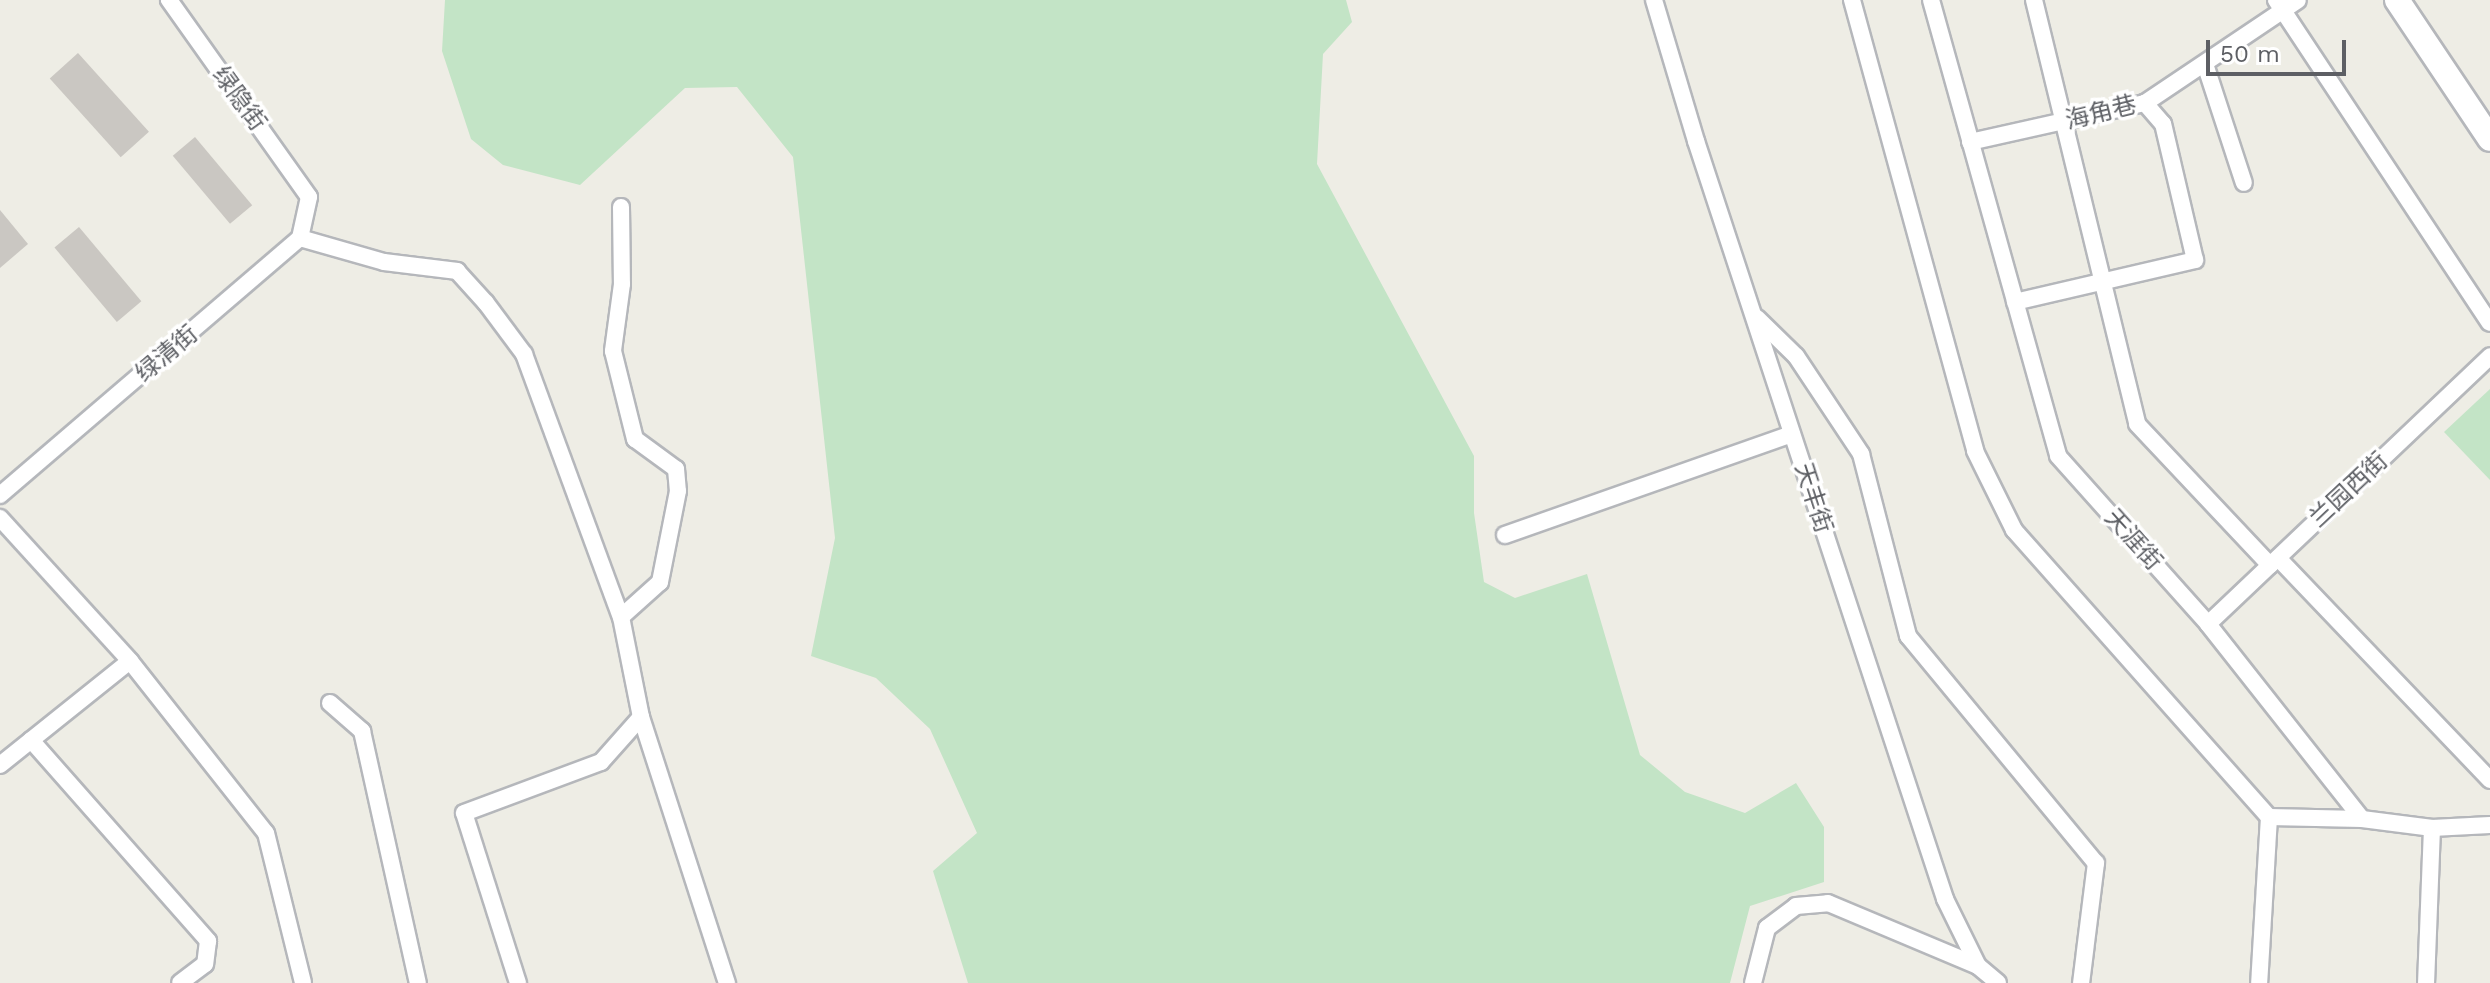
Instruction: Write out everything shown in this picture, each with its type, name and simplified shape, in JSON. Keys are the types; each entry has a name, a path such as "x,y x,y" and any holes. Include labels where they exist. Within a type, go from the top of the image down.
{"street":[{"name":"绿隐街","path":"169,0 309,197 300,238"},
{"name":"天丰街","path":"1654,0 1753,314 1945,899 1978,966 1998,983"},
{"path":"1852,0 1975,451 2014,530 2269,817 2259,983"},
{"name":"天涯街","path":"1931,0 2058,456 2208,624 2362,819"},
{"path":"2034,0 2137,424 2490,780"},
{"name":"海角巷","path":"1970,142 2145,103 2205,64 2279,6 2298,0"},
{"path":"2397,0 2490,139"},
{"path":"2279,6 2490,323"},
{"path":"2205,64 2244,183"},
{"path":"2015,302 2103,284 2195,260 2163,124 2145,103"},
{"path":"621,207 622,284 613,351 635,439 676,469 678,491 660,582 621,617"},
{"path":"300,238 384,262 457,271 486,303 524,354 621,617 641,717 727,983"},
{"name":"绿清街","path":"0,495 300,238"},
{"path":"1753,314 1796,356 1861,454 1908,636 2096,863 2081,983"},
{"name":"兰园西街","path":"2208,624 2490,356"},
{"path":"1505,535 1792,434"},
{"path":"0,518 130,661 266,833 303,983"},
{"path":"0,765 130,661"},
{"path":"330,703 362,731 418,983"},
{"path":"518,983 464,813 601,762 641,717"},
{"path":"31,740 208,941 205,964 180,983"},
{"path":"2269,817 2362,819 2432,828 2490,825"},
{"path":"2426,983 2432,828"},
{"path":"1753,983 1767,928 1796,906 1828,903 1978,966"}],"green space":[{"path":"445,0 1346,0 1352,22 1323,54 1317,164 1474,456 1474,513 1484,582 1515,598 1587,574 1640,755 1685,792 1745,813 1796,783 1824,827 1824,882 1750,906 1730,983 968,983 933,871 977,833 930,729 876,678 811,656 835,538 793,157 737,87 685,88 580,185 503,165 471,139 442,51"},
{"path":"2490,389 2490,480 2444,432"}],"building":[{"path":"78,53 149,132 121,157 50,78"},
{"path":"195,137 252,205 230,224 173,156"},
{"path":"0,210 28,244 0,268"},
{"path":"79,227 141,301 117,322 54,248"}]}
